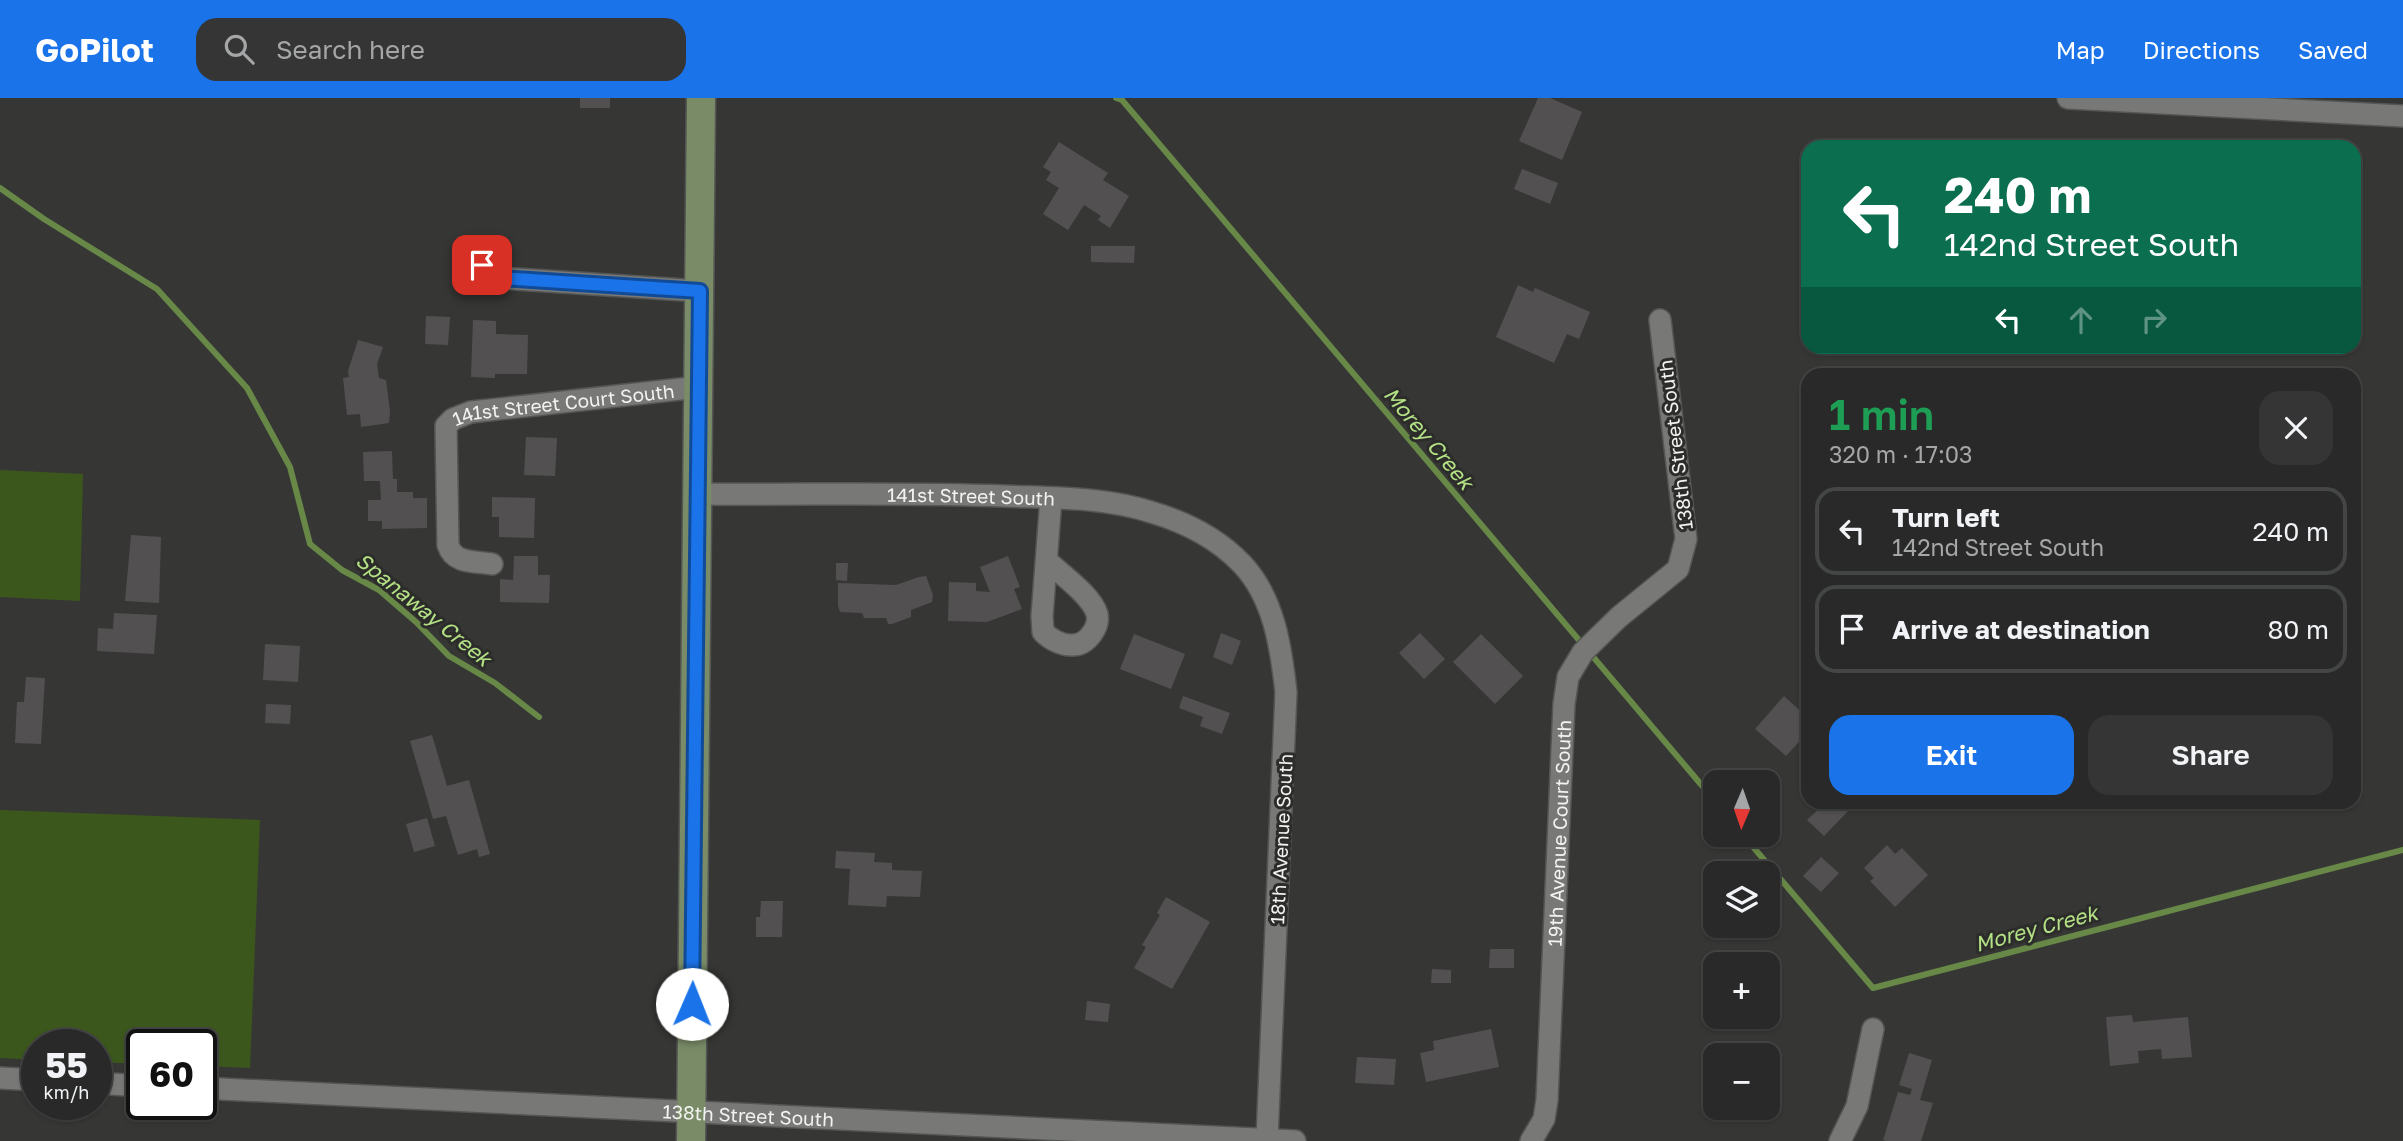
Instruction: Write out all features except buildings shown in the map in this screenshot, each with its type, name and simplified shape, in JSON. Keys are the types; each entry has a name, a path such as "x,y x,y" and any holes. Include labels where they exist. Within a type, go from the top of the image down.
{"main road":[{"path":"691,1141 701,98"}],"street":[{"path":"2068,98 2403,116"},
{"path":"478,257 491,273 501,278 700,291"},
{"name":"138th Street South","path":"1660,320 1686,539 1678,569"},
{"name":"141st Street Court South","path":"492,564 459,559 451,554 447,530 446,426 453,419 471,412 699,387"},
{"name":"141st Street South","path":"698,494 968,495 1092,500 1151,512 1184,524 1216,541 1231,554"},
{"path":"1047,561 1051,498"},
{"name":"18th Avenue South","path":"1231,554 1253,579 1272,614 1283,661 1286,692 1267,1139"},
{"name":"19th Avenue Court South","path":"1531,1141 1545,1119 1547,1100 1563,718 1568,677 1583,652 1619,617 1678,569"},
{"path":"1840,1141 1857,1106 1873,1029"},
{"path":"0,1078 21,1079"},
{"name":"138th Street South","path":"217,1089 1295,1141"}],"green space":[{"path":"0,470 83,474 80,601 0,597"},
{"path":"0,810 260,820 250,1068 217,1067 217,1029 126,1029 126,1063 112,1063 112,1029 21,1029 21,1059 0,1058"}],"waterway":[{"name":"Morey Creek","path":"1116,98 1122,100 1703,787"},
{"name":"Spanaway Creek","path":"0,188 44,219 157,289 247,388 290,467 310,544 342,570 379,590 449,656 495,683 539,717"},
{"name":"Morey Creek","path":"1753,847 1873,988 2403,850"}],"route":[{"path":"482,265 501,278 700,291 692,1004"}]}
